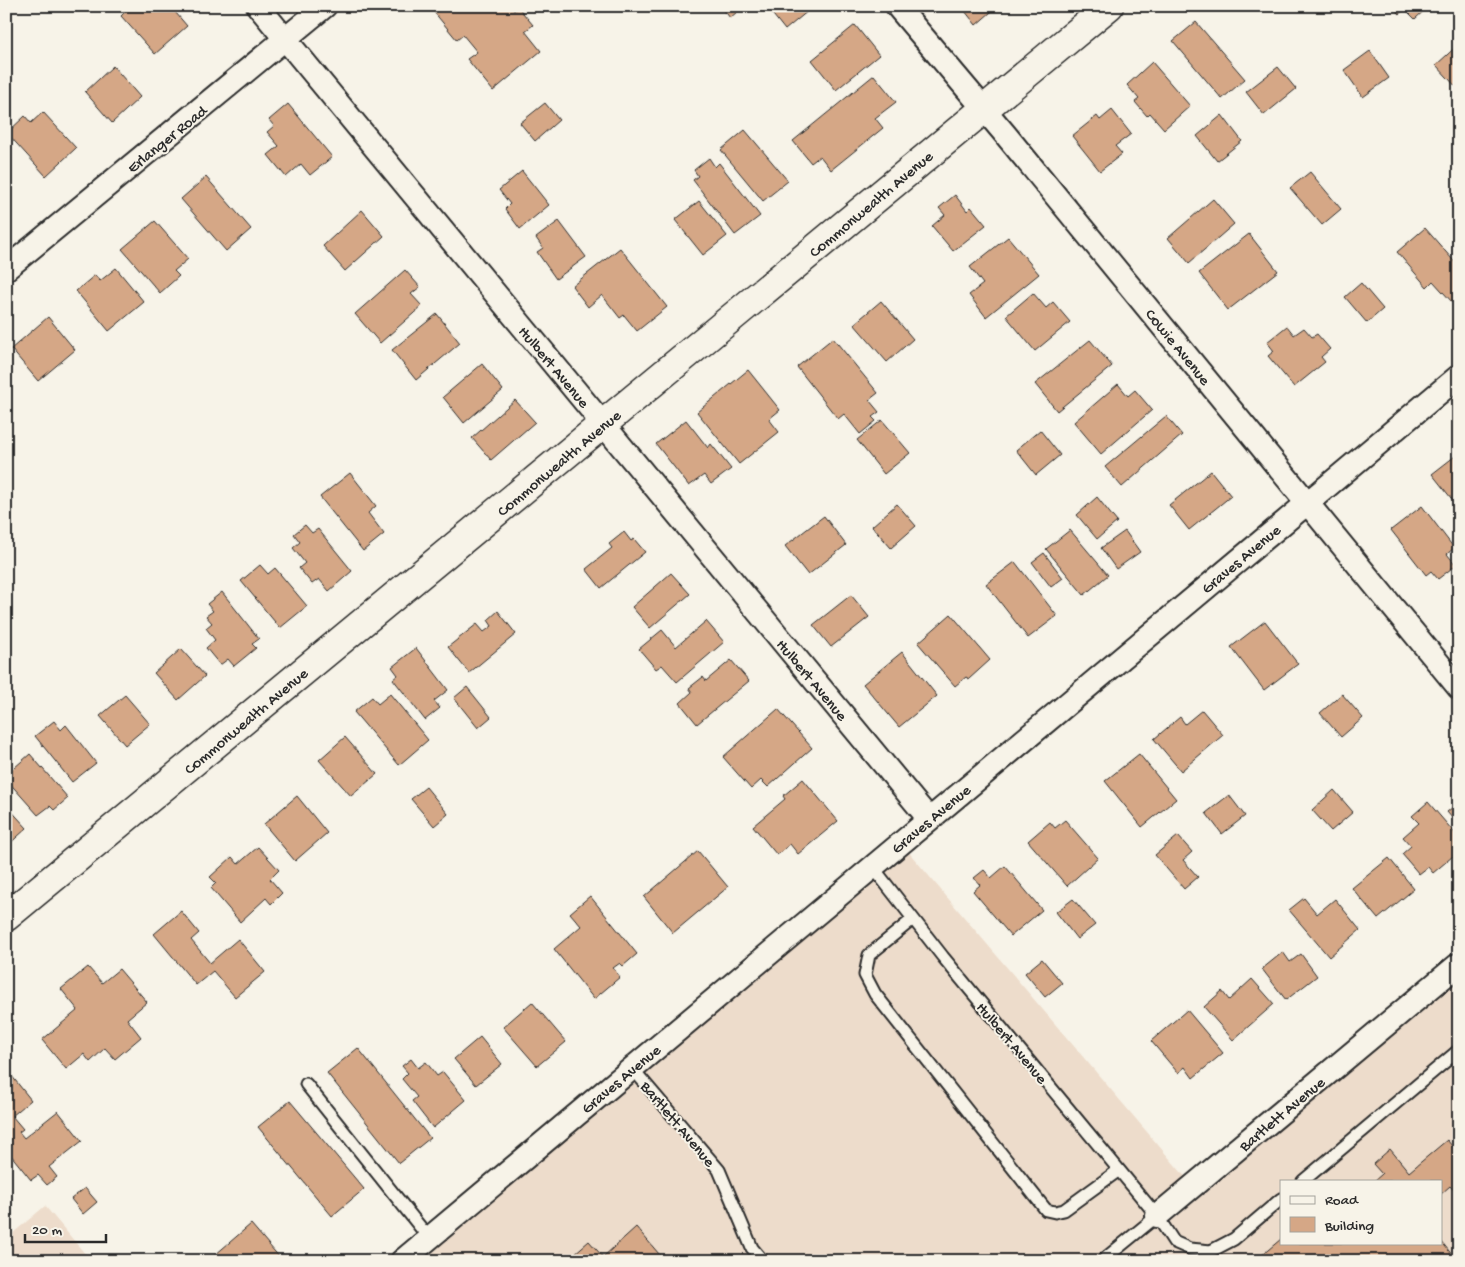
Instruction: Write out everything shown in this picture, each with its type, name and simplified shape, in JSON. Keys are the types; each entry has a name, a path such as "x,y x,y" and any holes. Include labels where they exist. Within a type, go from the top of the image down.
{"main road":[{"name":"Commonwealth Avenue","path":"6,917 1109,6"}],"street":[{"name":"Hulbert Avenue","path":"258,6 929,819"},
{"name":"Erlanger Road","path":"6,269 325,6"},
{"name":"Cowie Avenue","path":"897,6 984,109 1459,688"},
{"name":"Graves Avenue","path":"402,1261 1306,502 1459,376"},
{"name":"Bartlett Avenue","path":"1157,1216 1459,964"}],"lane":[{"name":"Hulbert Avenue","path":"872,866 913,919 1157,1216 1174,1242 1190,1249 1211,1251 1234,1239 1280,1200"},
{"path":"913,919 868,955 865,975 875,994 1046,1210 1055,1212 1064,1210 1119,1170"},
{"path":"1304,1180 1459,1050"},
{"name":"Bartlett Avenue","path":"632,1068 719,1170 752,1248 763,1261"},
{"path":"306,1084 429,1238"},
{"name":"Bartlett Avenue","path":"1102,1261 1157,1216"}],"shaded area":[{"path":"900,842 1193,1186 1459,964 1459,1261 402,1261"},
{"path":"45,1206 91,1261 6,1261 6,1239"}],"building":[{"path":"131,6 170,6 187,26 155,54 121,16"},
{"path":"429,6 510,6 514,11 518,7 533,25 525,31 541,51 493,91 467,59 477,52 463,35 457,40"},
{"path":"721,6 744,6 730,18"},
{"path":"766,6 814,6 785,30"},
{"path":"961,6 998,6 976,25"},
{"path":"1391,6 1429,6 1415,19 1405,9 1399,14"},
{"path":"1196,22 1245,79 1222,99 1173,41"},
{"path":"855,25 879,55 836,90 812,60"},
{"path":"1459,44 1459,90 1436,65"},
{"path":"1370,51 1389,78 1363,97 1344,70"},
{"path":"1152,62 1190,106 1164,129 1150,113 1147,116 1135,102 1139,99 1127,85"},
{"path":"113,66 140,97 112,123 85,92"},
{"path":"1278,67 1296,89 1264,115 1246,92"},
{"path":"874,75 896,102 875,118 883,128 831,170 820,156 811,163 793,141"},
{"path":"545,103 559,120 535,141 520,123"},
{"path":"288,104 332,157 310,175 301,164 286,177 268,155 279,146 267,132 274,126 269,120"},
{"path":"1112,110 1131,134 1115,146 1122,154 1100,171 1072,136 1097,116 1100,120"},
{"path":"43,112 76,148 46,176 7,133 25,116 31,123"},
{"path":"1222,115 1242,141 1217,161 1197,136"},
{"path":"745,130 788,181 763,201 721,150"},
{"path":"709,158 715,167 719,163 760,216 735,235 693,180 698,176 694,170"},
{"path":"522,171 549,205 520,229 505,209 510,204 499,190"},
{"path":"1310,172 1341,209 1322,225 1290,188"},
{"path":"206,177 251,229 226,251 181,199"},
{"path":"955,195 967,211 971,207 986,225 953,251 932,226 945,215 939,208"},
{"path":"1213,199 1234,224 1189,263 1168,238"},
{"path":"699,201 727,236 703,255 675,220"},
{"path":"362,210 384,236 345,271 323,246"},
{"path":"155,221 188,259 174,271 179,276 160,293 122,249"},
{"path":"559,221 586,257 556,279 537,252 543,248 536,238"},
{"path":"1425,228 1459,267 1459,296 1452,302 1433,281 1427,287 1397,252"},
{"path":"1249,234 1278,271 1228,310 1199,273"},
{"path":"1008,237 1039,274 986,317 969,295 983,284 970,267"},
{"path":"620,248 667,307 637,331 624,315 620,318 602,295 588,307 572,286"},
{"path":"116,268 144,302 109,331 76,291 95,275 100,281"},
{"path":"405,270 420,287 411,294 422,306 380,343 355,314"},
{"path":"1361,283 1383,309 1367,323 1345,297"},
{"path":"1033,293 1046,308 1053,302 1070,322 1035,351 1006,316"},
{"path":"881,301 913,339 887,362 854,324"},
{"path":"437,314 460,343 416,380 392,350"},
{"path":"48,317 75,350 38,381 11,349"},
{"path":"1287,326 1294,335 1304,328 1312,337 1317,334 1330,349 1321,357 1325,362 1294,387 1268,356 1274,351 1267,342"},
{"path":"833,338 878,393 869,400 879,412 872,417 876,421 860,434 844,414 838,419 797,367"},
{"path":"1090,340 1112,366 1057,411 1035,384"},
{"path":"482,364 503,390 464,423 443,397"},
{"path":"748,370 780,410 769,419 779,432 739,464 697,412"},
{"path":"1118,384 1128,396 1135,390 1152,410 1101,454 1074,422"},
{"path":"515,400 535,422 491,460 472,438"},
{"path":"1166,416 1182,435 1122,487 1105,467"},
{"path":"686,420 708,448 711,444 731,469 711,484 704,475 689,486 656,444"},
{"path":"882,420 910,453 884,474 857,440"},
{"path":"1040,430 1060,455 1036,475 1016,450"},
{"path":"1459,453 1459,508 1432,474"},
{"path":"1211,471 1231,496 1189,530 1169,505"},
{"path":"350,473 376,506 368,513 384,534 363,551 320,497"},
{"path":"1097,497 1117,522 1097,539 1077,515"},
{"path":"897,504 916,526 891,548 872,526"},
{"path":"1422,506 1454,548 1447,554 1456,565 1438,579 1431,571 1426,575 1391,530"},
{"path":"824,516 846,545 808,575 785,546"},
{"path":"305,525 312,533 318,529 352,571 329,591 319,579 312,584 299,568 305,563 293,548 300,542 294,534"},
{"path":"1070,530 1108,575 1084,595 1046,549"},
{"path":"1125,531 1140,552 1116,569 1101,548"},
{"path":"624,532 631,541 634,539 645,552 601,588 586,569 612,548 609,544"},
{"path":"1044,553 1063,578 1051,587 1032,562"},
{"path":"1015,562 1057,616 1028,638 986,584"},
{"path":"260,565 268,574 275,568 307,606 280,628 241,581"},
{"path":"671,573 690,594 650,628 632,607"},
{"path":"222,592 259,639 252,644 256,648 234,666 228,659 220,665 206,648 215,640 206,628 212,623 206,616 213,611 207,604"},
{"path":"851,595 869,617 831,647 813,625"},
{"path":"498,611 516,634 469,673 448,647 477,624 484,632 492,626 488,620"},
{"path":"951,614 990,660 969,679 966,677 955,686 918,643"},
{"path":"706,621 724,642 677,682 662,665 656,669 639,649 662,630 676,647"},
{"path":"1265,621 1298,664 1264,690 1231,647"},
{"path":"416,648 448,690 434,701 440,708 425,720 393,679 398,675 392,667"},
{"path":"181,649 205,676 178,700 154,673"},
{"path":"902,652 937,696 899,727 863,684"},
{"path":"731,660 749,681 697,724 680,703 692,692 689,688 703,677 706,681"},
{"path":"467,687 491,717 478,728 454,698"},
{"path":"390,694 428,740 399,765 354,712 372,697 378,704"},
{"path":"1342,694 1363,718 1341,737 1320,713"},
{"path":"125,695 150,724 125,745 100,716"},
{"path":"778,709 812,748 768,787 761,780 751,789 723,757"},
{"path":"1202,710 1223,735 1181,771 1154,739 1180,717 1185,724"},
{"path":"54,721 61,730 66,725 96,763 72,782 35,736"},
{"path":"345,737 377,774 351,796 319,760"},
{"path":"30,754 68,798 54,810 50,806 38,815 6,779 6,775"},
{"path":"1139,754 1176,799 1142,827 1105,781"},
{"path":"803,779 838,821 798,854 790,844 777,855 753,826 785,799 783,796"},
{"path":"426,787 448,814 434,826 411,799"},
{"path":"1334,790 1353,812 1331,831 1312,810"},
{"path":"1229,795 1245,816 1222,834 1206,813"},
{"path":"297,796 327,833 295,861 264,824"},
{"path":"1428,802 1459,838 1459,851 1433,873 1428,867 1419,874 1402,854 1411,846 1403,837 1419,823 1412,816"},
{"path":"1459,802 1459,826 1447,812"},
{"path":"6,805 27,828 6,847"},
{"path":"1065,820 1098,858 1067,886 1028,841 1050,822 1055,828"},
{"path":"1178,836 1192,852 1183,860 1198,877 1184,889 1155,855"},
{"path":"258,847 279,870 270,879 282,893 271,904 266,898 240,922 211,888 216,883 210,877 232,857 238,864"},
{"path":"698,851 728,887 673,933 644,897"},
{"path":"1389,858 1414,889 1378,919 1352,888"},
{"path":"1005,866 1042,910 1011,936 973,891 980,885 974,878 984,870 991,878"},
{"path":"590,896 637,954 623,966 620,963 613,968 620,977 594,999 554,949 581,926 570,913"},
{"path":"1304,898 1317,914 1335,899 1360,930 1329,957 1289,910"},
{"path":"1073,899 1095,925 1077,939 1056,912"},
{"path":"181,911 199,933 191,940 210,963 238,939 265,972 235,997 213,971 196,985 154,934"},
{"path":"1283,952 1290,962 1301,954 1317,976 1286,1000 1262,969"},
{"path":"1042,959 1062,983 1045,997 1025,973"},
{"path":"88,967 102,983 119,969 147,1002 127,1019 141,1037 115,1059 105,1048 90,1062 84,1054 66,1069 42,1040 78,1010 61,989"},
{"path":"1252,979 1274,1004 1233,1040 1204,1007 1222,991 1229,1000"},
{"path":"532,1002 566,1042 537,1066 503,1027"},
{"path":"1187,1010 1223,1053 1193,1078 1185,1067 1178,1073 1151,1041"},
{"path":"480,1037 502,1064 476,1085 454,1059"},
{"path":"358,1048 430,1138 399,1163 327,1073"},
{"path":"411,1059 418,1068 426,1062 437,1076 443,1072 466,1100 433,1128 412,1101 417,1097 402,1079 408,1073 402,1066"},
{"path":"7,1070 31,1100 12,1116 23,1129 19,1132 24,1138 58,1111 82,1141 49,1167 57,1177 47,1185 38,1175 31,1180 6,1149"},
{"path":"290,1101 364,1189 332,1216 258,1127"},
{"path":"1447,1140 1459,1154 1459,1196 1450,1186 1442,1193 1442,1180 1375,1180 1382,1174 1373,1164 1390,1149 1409,1172"},
{"path":"85,1188 97,1202 83,1214 71,1199"},
{"path":"251,1224 281,1259 279,1261 208,1261"},
{"path":"636,1227 665,1261 566,1261 589,1241 603,1257"},
{"path":"1280,1240 1280,1244 1442,1244 1442,1242 1457,1261 1255,1261"}]}
